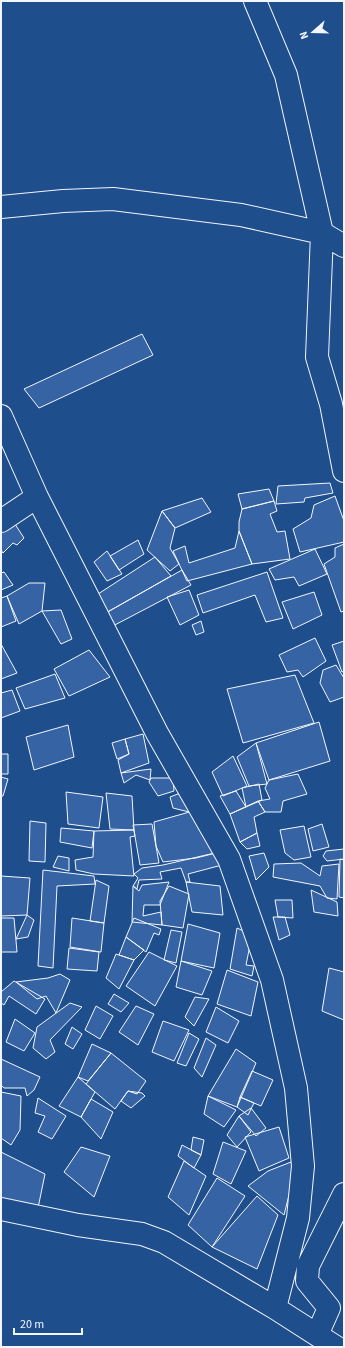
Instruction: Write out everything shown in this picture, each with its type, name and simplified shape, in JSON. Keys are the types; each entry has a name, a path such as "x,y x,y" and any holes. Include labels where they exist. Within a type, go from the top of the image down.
{"street":[{"path":"255,1 286,75 322,233 316,356 331,404 344,471"},
{"path":"1,207 63,201 113,199 241,215 322,233 344,246"},
{"path":"1,416 37,497 157,733 230,859 272,980 296,1088 303,1166 298,1218 275,1308"},
{"path":"1,521 37,497"},
{"path":"317,1335 329,1308 307,1281 308,1266 344,1194"},
{"path":"1,1209 78,1225 142,1234 164,1242 275,1308 336,1347"}],"building":[{"path":"142,334 153,355 39,408 24,389"},
{"path":"330,483 333,493 305,498 304,502 276,504 278,486"},
{"path":"269,489 274,501 242,509 238,494"},
{"path":"335,496 344,521 344,542 300,552 293,529 311,518 314,505"},
{"path":"202,498 211,512 175,528 162,511"},
{"path":"274,501 277,511 270,514 277,532 285,531 290,559 252,564 239,531 239,522 242,509"},
{"path":"162,511 175,528 170,548 179,564 170,571 147,550"},
{"path":"13,521 24,538 17,545 13,543 3,553 1,550 1,531"},
{"path":"239,531 252,564 187,581 173,551 185,546 189,563 235,548"},
{"path":"138,540 144,554 119,570 110,556"},
{"path":"344,544 344,611 341,612 324,564 335,557 335,548"},
{"path":"315,549 327,574 299,586 294,577 275,580 269,569"},
{"path":"107,551 122,574 107,581 94,562"},
{"path":"155,557 171,576 104,614 95,596"},
{"path":"182,570 191,585 111,627 104,614"},
{"path":"4,572 13,585 1,590 1,573"},
{"path":"267,572 283,618 266,622 255,595 203,613 197,595"},
{"path":"29,583 45,583 42,611 19,624 7,596"},
{"path":"189,590 199,615 180,625 167,597"},
{"path":"314,592 322,615 293,629 282,602"},
{"path":"7,596 16,621 1,627 1,598"},
{"path":"61,610 72,639 61,644 42,611"},
{"path":"201,621 204,632 196,635 192,625"},
{"path":"315,638 326,661 303,677 298,670 287,672 279,655"},
{"path":"344,641 344,671 342,672 332,645"},
{"path":"1,644 17,673 1,679"},
{"path":"89,650 110,677 69,696 54,669"},
{"path":"336,665 344,678 344,697 330,702 320,683 323,670"},
{"path":"55,674 65,698 25,709 16,688"},
{"path":"295,675 314,723 243,743 227,689"},
{"path":"12,690 20,711 1,718 1,693"},
{"path":"319,722 330,761 269,780 256,743"},
{"path":"68,725 74,757 34,770 26,737"},
{"path":"143,734 149,763 121,773 118,760 129,754 125,739"},
{"path":"125,739 129,754 117,759 112,743"},
{"path":"256,743 267,784 249,786 237,757"},
{"path":"1,754 8,754 8,774 1,774"},
{"path":"233,756 247,786 223,796 212,772"},
{"path":"151,769 150,780 136,775 124,783 121,773"},
{"path":"298,774 307,794 283,801 281,812 265,812 258,801 270,799 265,788 269,780"},
{"path":"1,777 8,779 3,796 1,796"},
{"path":"151,778 173,778 174,791 158,796 149,782"},
{"path":"259,784 262,800 246,807 242,788"},
{"path":"236,791 246,807 230,814 220,796"},
{"path":"66,792 103,797 99,828 68,824"},
{"path":"183,792 189,812 173,808 170,797"},
{"path":"106,793 132,796 134,830 110,829"},
{"path":"258,801 265,812 254,817 257,833 240,842 230,814"},
{"path":"193,811 216,853 196,858 163,862 156,846 154,822"},
{"path":"30,821 46,823 45,862 29,861"},
{"path":"152,824 159,863 140,865 133,825"},
{"path":"322,824 329,847 313,851 308,829"},
{"path":"304,826 311,857 294,860 285,853 280,830"},
{"path":"61,828 94,831 92,848 60,842"},
{"path":"134,830 135,836 130,837 134,876 94,874 76,870 75,860 93,857 94,831"},
{"path":"257,833 260,846 247,849 240,842"},
{"path":"344,849 344,859 327,861 323,856 326,851"},
{"path":"219,852 222,865 188,874 190,882 186,882 181,868 160,872 162,879 139,880 137,889 133,886 138,878 134,874 142,868 163,865"},
{"path":"264,853 269,867 256,880 249,856"},
{"path":"58,856 69,858 69,871 53,867"},
{"path":"340,859 344,860 344,898 339,897"},
{"path":"301,863 320,876 322,866 339,864 337,899 327,898 320,886 273,877 274,864"},
{"path":"43,870 94,876 95,884 57,886 53,968 38,966"},
{"path":"1,876 30,878 27,915 1,916"},
{"path":"96,880 109,886 104,923 90,921"},
{"path":"169,882 160,905 144,905 143,916 161,912 162,925 132,922 133,886 139,891 142,885"},
{"path":"186,882 220,886 223,915 192,912"},
{"path":"169,886 189,894 183,928 162,925 160,901"},
{"path":"311,890 337,902 338,916 314,912"},
{"path":"275,900 292,900 293,918 278,917"},
{"path":"27,915 34,920 28,937 16,939"},
{"path":"273,917 285,917 290,935 279,940"},
{"path":"1,918 14,918 17,952 1,952"},
{"path":"72,918 104,923 101,952 70,947"},
{"path":"134,918 161,929 159,935 154,933 146,952 126,937"},
{"path":"188,924 220,933 214,968 181,961"},
{"path":"237,928 252,935 246,965 254,966 252,976 230,969"},
{"path":"171,930 182,932 176,963 164,960"},
{"path":"126,937 144,950 134,960 119,955"},
{"path":"69,948 99,952 97,971 67,969"},
{"path":"149,952 177,966 155,1006 126,986"},
{"path":"116,954 134,960 119,989 106,978"},
{"path":"181,961 212,971 202,995 176,987"},
{"path":"329,968 344,972 344,1020 322,1011"},
{"path":"227,970 258,982 251,1016 217,1004"},
{"path":"60,974 70,980 56,1013 46,996 37,999 16,982 48,978"},
{"path":"14,981 45,999 36,1014 9,996 4,1005 1,1003 1,992"},
{"path":"114,994 129,1003 121,1012 108,1004"},
{"path":"195,997 209,999 194,1026 185,1017"},
{"path":"70,1003 82,1007 50,1040 55,1052 46,1059 33,1048 37,1027"},
{"path":"96,1006 113,1016 100,1039 85,1030"},
{"path":"136,1006 154,1014 138,1045 119,1032"},
{"path":"216,1007 239,1021 228,1043 206,1032"},
{"path":"15,1019 35,1033 24,1051 6,1042"},
{"path":"163,1021 189,1030 174,1061 152,1052"},
{"path":"72,1027 82,1034 73,1049 65,1044"},
{"path":"189,1033 199,1039 186,1066 177,1063"},
{"path":"206,1038 216,1045 202,1077 194,1068"},
{"path":"92,1044 111,1053 88,1081 78,1077"},
{"path":"236,1049 256,1063 237,1107 208,1096"},
{"path":"111,1053 146,1081 137,1094 128,1091 115,1109 86,1084"},
{"path":"1,1059 40,1077 34,1090 27,1096 25,1088 4,1088 1,1085"},
{"path":"252,1071 273,1080 261,1106 240,1097"},
{"path":"78,1077 95,1092 81,1117 59,1106"},
{"path":"128,1091 142,1093 145,1096 131,1108 121,1101"},
{"path":"1,1092 21,1096 20,1130 11,1145 1,1138"},
{"path":"208,1096 236,1110 224,1127 204,1114"},
{"path":"240,1097 254,1103 248,1115 237,1107"},
{"path":"38,1098 66,1116 52,1139 38,1132 45,1116 35,1113"},
{"path":"91,1099 113,1112 101,1139 81,1117"},
{"path":"251,1108 266,1128 256,1136 239,1116"},
{"path":"239,1116 251,1132 237,1147 227,1135"},
{"path":"279,1127 289,1158 259,1171 245,1137"},
{"path":"193,1137 204,1140 201,1155 191,1150"},
{"path":"223,1142 246,1151 231,1184 213,1174"},
{"path":"182,1145 201,1155 194,1168 178,1156"},
{"path":"81,1147 110,1156 94,1197 64,1172"},
{"path":"1,1152 45,1174 38,1208 1,1198"},
{"path":"184,1161 206,1176 189,1215 168,1197"},
{"path":"291,1162 294,1175 284,1215 248,1186 268,1171"},
{"path":"217,1178 245,1196 212,1247 188,1225"},
{"path":"257,1196 278,1215 257,1269 212,1247"}]}
